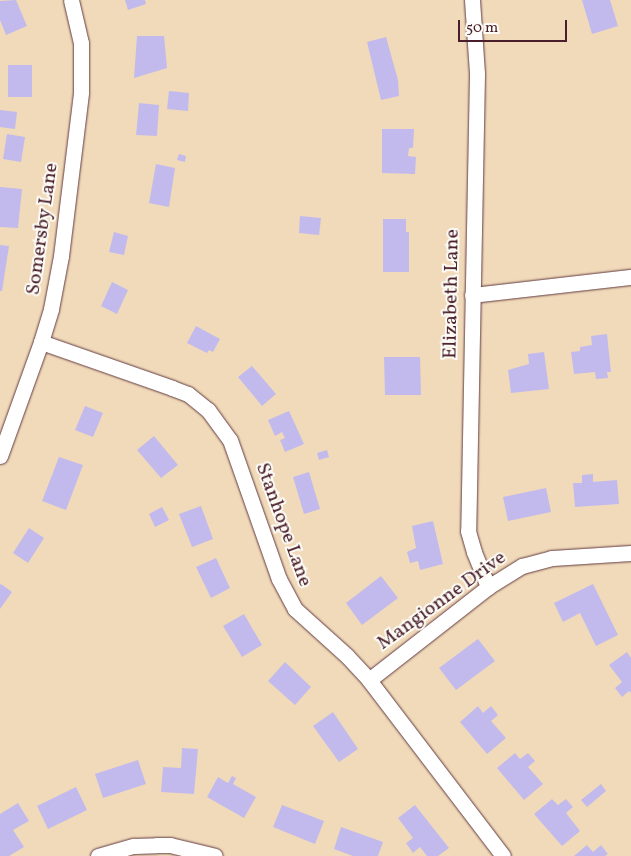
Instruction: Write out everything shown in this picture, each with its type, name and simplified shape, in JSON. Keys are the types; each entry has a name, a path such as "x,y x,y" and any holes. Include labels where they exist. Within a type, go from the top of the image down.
{"street":[{"name":"Somersby Lane","path":"0,456 41,342 51,309 61,256 81,92 81,43 71,0"},
{"name":"Elizabeth Lane","path":"472,0 477,74 468,531 488,587"},
{"path":"472,295 631,277"},
{"name":"Stanhope Lane","path":"41,342 188,394 208,410 230,440 279,579 288,598 300,616 326,637 369,680 503,856"},
{"name":"Mangionne Drive","path":"369,680 488,587 532,562 552,558 631,553"},
{"path":"98,856 134,846 157,844 185,848 215,856"}],"building":[{"path":"16,0 27,26 6,35 0,20 0,1"},
{"path":"125,0 145,0 146,4 128,10"},
{"path":"582,0 610,0 618,26 592,34"},
{"path":"137,36 164,36 167,68 134,78"},
{"path":"386,37 398,80 399,96 381,100 367,42"},
{"path":"8,65 32,65 32,97 8,97"},
{"path":"169,91 189,93 188,111 167,109"},
{"path":"139,103 159,105 157,136 136,135"},
{"path":"0,110 17,112 15,129 0,127"},
{"path":"382,129 414,129 413,148 409,148 408,156 416,157 415,174 382,173"},
{"path":"7,134 25,137 21,162 3,159"},
{"path":"179,154 186,156 185,162 177,160"},
{"path":"156,164 175,168 169,207 149,203"},
{"path":"0,187 22,189 18,228 0,227"},
{"path":"300,216 321,218 319,235 299,233"},
{"path":"383,219 406,219 406,232 409,232 409,272 383,272"},
{"path":"114,232 128,236 124,255 109,252"},
{"path":"0,245 9,246 2,291 0,291"},
{"path":"112,282 128,290 117,314 101,306"},
{"path":"196,326 220,339 213,352 209,350 207,353 187,343"},
{"path":"607,334 611,372 607,372 608,378 596,379 595,372 574,374 571,352 580,351 580,347 592,345 591,336"},
{"path":"544,352 549,389 511,393 508,370 529,364 528,354"},
{"path":"384,357 420,357 421,395 385,395"},
{"path":"252,366 276,394 262,406 238,377"},
{"path":"85,406 103,413 93,437 75,430"},
{"path":"289,411 304,444 285,452 280,440 285,438 282,432 275,436 268,420"},
{"path":"154,436 178,465 161,478 137,450"},
{"path":"327,450 329,457 319,460 317,453"},
{"path":"59,457 83,465 66,510 42,501"},
{"path":"309,472 320,509 304,514 293,477"},
{"path":"593,474 593,482 617,480 619,504 575,507 573,483 582,483 582,475"},
{"path":"546,488 551,512 508,521 503,497"},
{"path":"201,506 213,539 192,547 179,514"},
{"path":"162,507 169,520 155,527 149,514"},
{"path":"433,521 443,564 420,570 418,561 410,563 407,552 416,548 412,526"},
{"path":"29,528 44,538 28,563 13,553"},
{"path":"216,558 230,588 211,598 196,567"},
{"path":"381,576 398,598 362,625 346,603"},
{"path":"593,584 618,635 596,646 580,613 563,622 554,603"},
{"path":"0,585 12,592 0,609"},
{"path":"244,614 262,645 242,657 223,626"},
{"path":"478,639 495,661 456,690 439,668"},
{"path":"627,652 631,658 631,693 629,691 622,697 615,688 622,682 609,665"},
{"path":"285,662 311,687 295,705 268,681"},
{"path":"478,706 483,713 491,706 498,715 491,721 506,738 487,754 460,722"},
{"path":"333,712 358,749 339,762 313,726"},
{"path":"182,748 198,749 194,794 161,792 163,767 181,768"},
{"path":"515,753 520,759 528,753 535,761 528,767 543,784 524,800 497,768"},
{"path":"138,760 146,784 103,798 95,774"},
{"path":"232,776 236,778 233,784 256,797 244,818 207,797 218,777 228,783"},
{"path":"601,784 606,791 587,807 581,800"},
{"path":"76,787 87,810 48,829 37,806"},
{"path":"552,799 558,805 566,799 573,807 566,813 580,831 562,846 534,814"},
{"path":"18,803 29,821 13,830 24,847 9,856 0,856 0,814"},
{"path":"282,805 324,821 315,844 273,827"},
{"path":"415,805 449,848 438,856 427,856 420,847 413,853 406,843 413,838 398,818"},
{"path":"341,827 383,842 378,856 353,856 334,849"},
{"path":"587,845 593,852 601,845 608,854 605,856 574,856"}]}
